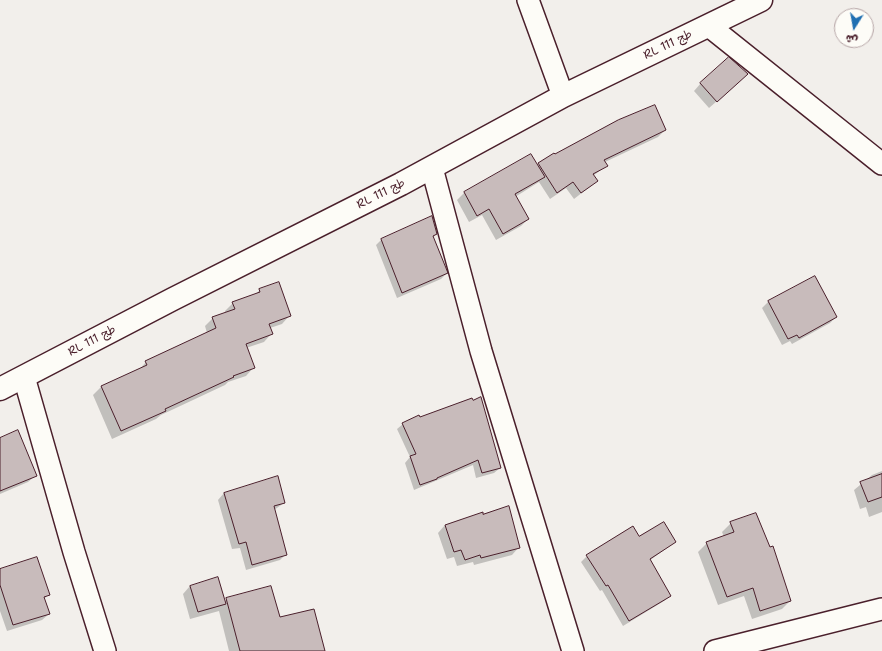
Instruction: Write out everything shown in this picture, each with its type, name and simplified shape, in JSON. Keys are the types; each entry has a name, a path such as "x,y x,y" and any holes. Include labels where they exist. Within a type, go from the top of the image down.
{"street":[{"path":"528,0 563,96"},
{"name":"RL طج 111","path":"0,389 173,299 432,168 563,96 761,0"},
{"path":"709,26 882,164"},
{"path":"432,168 481,351 573,651"},
{"path":"24,377 74,552 105,651"},
{"path":"715,651 882,609"}],"building":[{"path":"729,57 748,74 717,102 700,83"},
{"path":"655,105 666,130 604,160 608,166 593,174 598,181 581,193 573,182 557,193 538,163 554,153 555,154 618,120"},
{"path":"531,154 545,177 515,194 529,219 503,234 489,209 477,216 464,192"},
{"path":"432,216 437,234 433,236 448,273 402,293 381,239"},
{"path":"815,276 837,317 799,338 797,335 788,339 768,301"},
{"path":"279,282 291,316 269,324 273,334 246,344 255,368 233,376 234,377 165,409 166,411 121,431 101,386 147,365 145,361 216,328 212,317 235,309 232,302 260,292 259,289"},
{"path":"481,397 501,468 482,473 478,460 437,479 420,485 410,456 416,454 402,423 419,415 420,417 472,398 473,400"},
{"path":"18,430 37,476 0,491 0,438"},
{"path":"882,474 882,497 868,502 860,482"},
{"path":"278,476 285,503 274,506 287,555 252,565 246,542 239,544 224,493"},
{"path":"509,506 520,548 481,558 480,555 465,560 461,550 454,552 445,525 483,512 483,514"},
{"path":"756,513 770,547 773,546 791,601 760,611 753,588 727,597 706,542 734,532 730,522"},
{"path":"664,522 676,542 650,559 671,596 629,621 608,585 606,586 586,555 633,526 639,536"},
{"path":"37,557 50,595 44,597 50,614 13,625 0,585 0,569"},
{"path":"218,577 226,604 198,612 190,586"},
{"path":"271,586 280,617 314,609 325,651 240,651 226,598"}]}
